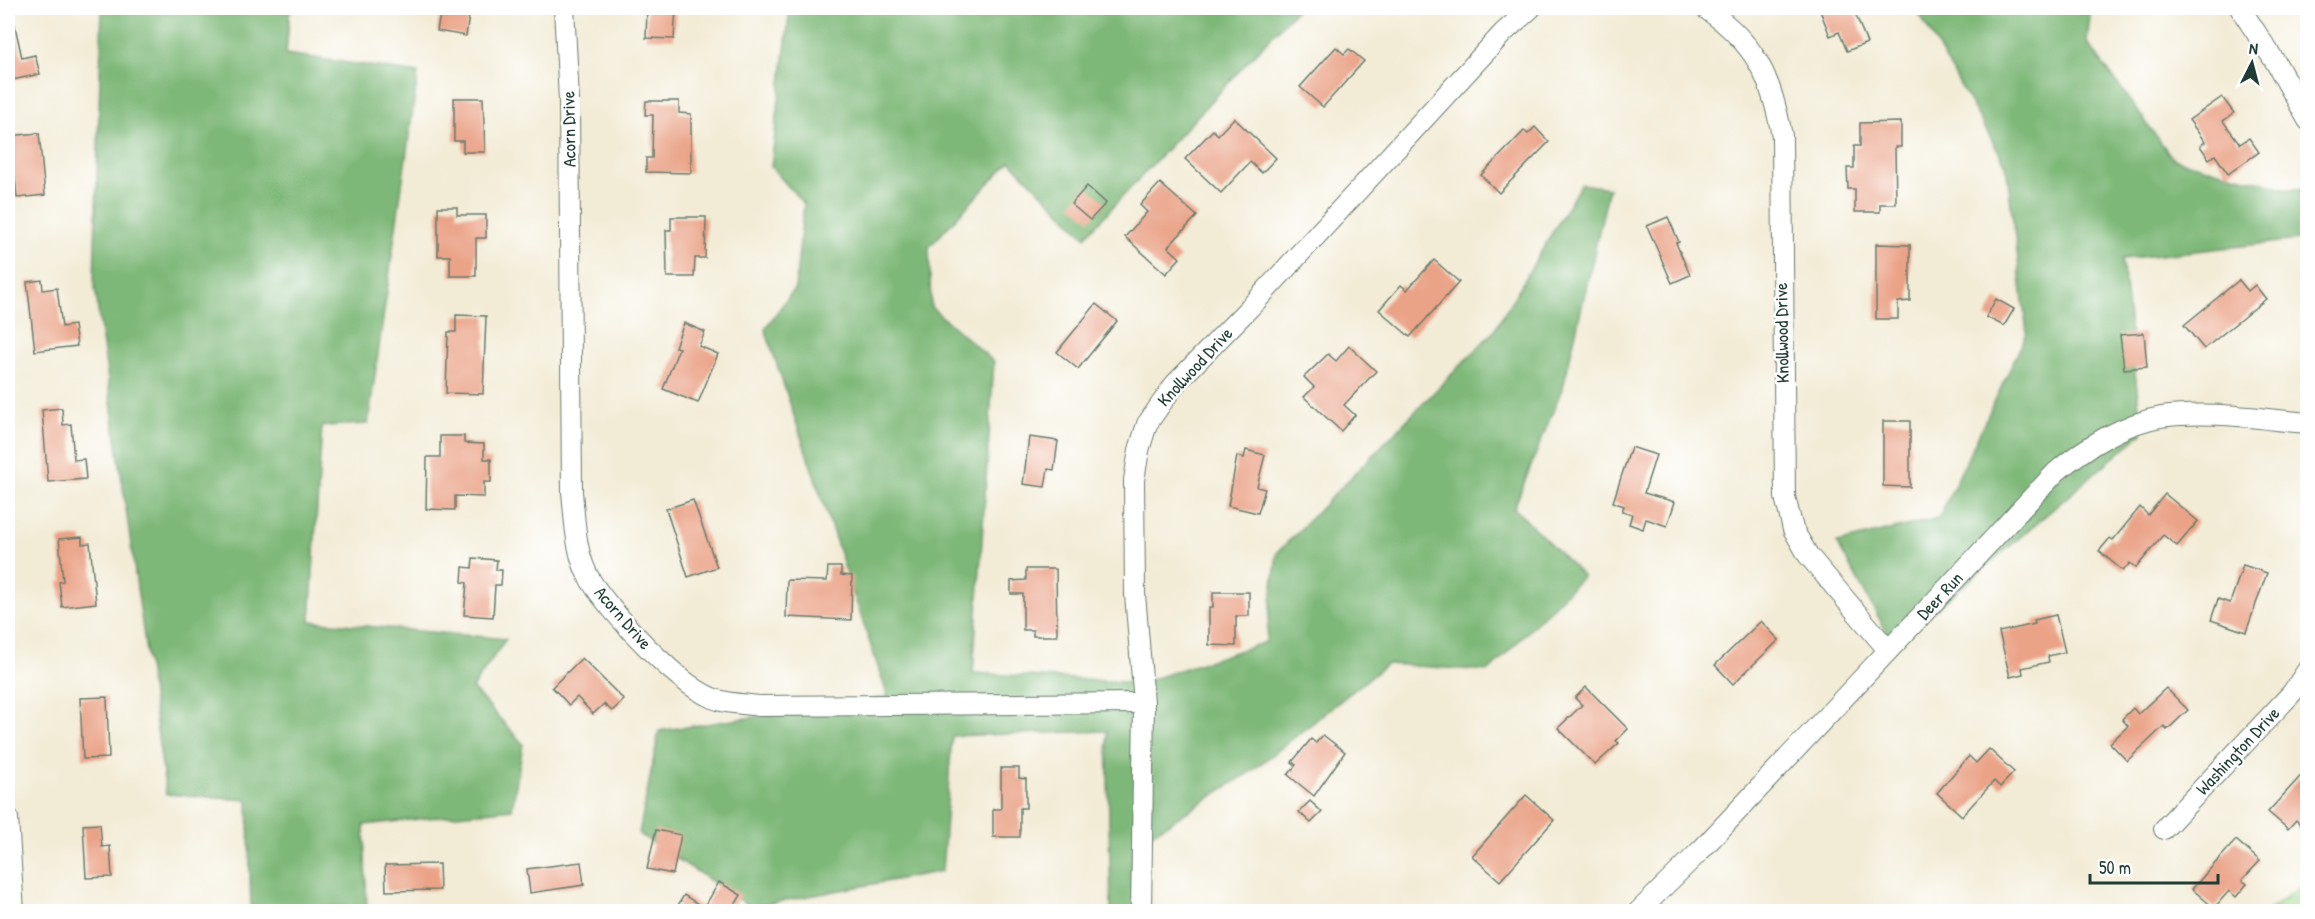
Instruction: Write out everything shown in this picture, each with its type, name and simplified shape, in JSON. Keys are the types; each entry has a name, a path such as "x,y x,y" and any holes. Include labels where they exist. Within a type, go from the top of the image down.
{"street":[{"name":"Acorn Drive","path":"564,8 569,100 572,492 577,545 591,580 603,595 656,656 700,692 718,700 759,706 1144,703"},
{"name":"Knollwood Drive","path":"1141,912 1144,703 1135,594 1134,480 1139,450 1152,415 1175,384 1257,300 1503,33 1531,8"},
{"name":"Knollwood Drive","path":"1705,8 1727,23 1766,73 1774,95 1782,136 1785,497 1793,529 1808,555 1888,650"},
{"path":"2240,8 2276,63 2307,120"},
{"name":"Deer Run","path":"1638,912 1701,850 2056,472 2078,453 2131,427 2160,417 2207,415 2307,423"},
{"name":"Washington Drive","path":"2164,830 2292,693 2307,669"},
{"path":"8,818 14,912"}],"green space":[{"path":"102,8 290,8 286,54 418,73 368,424 322,426 310,621 506,639 472,688 523,744 512,809 364,825 367,911 251,911 248,800 166,794 94,281"},
{"path":"790,8 1298,8 1085,237 1010,161 929,247 931,307 994,362 973,673 1140,683 1266,642 1277,553 1494,331 1581,184 1609,188 1564,384 1514,508 1583,576 1489,671 1387,664 1252,771 1139,842 1137,911 1111,911 1107,731 952,736 942,871 751,907 639,834 659,731 888,697 765,329 795,288 804,204 771,167"},
{"path":"1916,8 2091,8 2087,42 2173,159 2288,189 2307,189 2307,247 2298,240 2122,259 2142,433 1894,645 1837,543 1939,518 2027,333 2006,165"},
{"path":"2307,882 2307,911 2268,911"}],"building":[{"path":"441,8 470,8 466,36 437,31"},
{"path":"647,8 676,8 674,39 646,38"},
{"path":"1819,8 1853,8 1867,43 1847,51 1839,32 1830,36"},
{"path":"13,17 22,58 35,55 40,74 8,81 8,18"},
{"path":"1336,47 1344,54 1349,49 1364,61 1323,107 1300,87"},
{"path":"2222,97 2234,113 2223,121 2240,144 2249,138 2259,152 2228,174 2215,155 2209,159 2200,146 2205,142 2189,120"},
{"path":"454,98 483,98 485,152 463,152 463,141 454,141"},
{"path":"646,101 679,101 679,113 691,114 691,173 646,172 646,158 652,158 653,115 645,115"},
{"path":"1234,118 1276,158 1262,173 1250,162 1221,193 1185,159 1213,130 1218,135"},
{"path":"1901,122 1901,147 1895,147 1896,204 1880,204 1880,212 1855,212 1855,189 1848,189 1847,168 1854,168 1854,146 1860,146 1860,123"},
{"path":"1535,127 1549,142 1499,193 1481,175 1524,131 1528,134"},
{"path":"39,133 45,195 17,198 15,178 8,179 8,136"},
{"path":"1160,183 1197,216 1168,247 1180,258 1166,274 1125,237 1147,212 1140,205"},
{"path":"1087,186 1106,203 1090,220 1071,204"},
{"path":"438,207 457,207 457,215 486,215 486,238 476,238 476,276 450,276 450,256 438,256"},
{"path":"671,217 706,217 705,258 695,258 694,277 667,277 666,230 671,230"},
{"path":"1668,217 1690,275 1672,283 1647,226"},
{"path":"1876,244 1910,245 1910,301 1898,302 1898,319 1876,319"},
{"path":"1434,260 1459,282 1410,337 1379,310 1401,285 1407,290"},
{"path":"42,280 43,290 57,288 62,327 74,325 77,346 35,351 27,282"},
{"path":"2239,280 2248,291 2255,285 2266,299 2204,349 2184,325"},
{"path":"1996,299 2014,309 2004,326 1986,317"},
{"path":"1096,304 1117,321 1078,369 1057,352"},
{"path":"456,315 486,316 483,394 446,393 448,332 456,332"},
{"path":"684,323 705,332 699,346 718,354 698,403 663,389 679,348 675,347"},
{"path":"2144,333 2147,367 2124,369 2120,335"},
{"path":"1349,346 1376,371 1344,405 1355,415 1341,431 1304,397 1314,387 1304,377 1328,354 1336,361"},
{"path":"62,408 63,425 71,424 74,460 84,459 86,479 48,482 42,410"},
{"path":"1883,421 1910,421 1910,487 1883,486"},
{"path":"440,436 464,436 464,443 484,444 484,459 491,459 491,482 484,482 484,497 455,496 455,510 426,509 427,457 440,457"},
{"path":"1029,437 1058,441 1054,470 1048,469 1045,487 1023,484"},
{"path":"1631,447 1656,455 1644,493 1675,502 1667,526 1646,519 1643,529 1629,524 1632,514 1622,511 1624,506 1613,502"},
{"path":"1246,450 1265,455 1257,487 1265,489 1258,513 1228,506 1237,456 1244,458"},
{"path":"2165,494 2198,521 2177,546 2163,535 2136,568 2130,563 2123,571 2099,551 2110,538 2113,540 2140,507 2148,515"},
{"path":"693,500 717,567 688,577 666,509"},
{"path":"82,537 82,544 90,543 96,603 62,607 59,582 63,581 59,539"},
{"path":"473,558 497,560 496,570 502,570 501,585 495,585 493,617 464,615 467,583 462,582 463,567 472,568"},
{"path":"2243,565 2267,573 2246,632 2211,620 2218,599 2230,603"},
{"path":"828,567 841,567 841,575 852,576 851,620 786,617 787,580 827,581"},
{"path":"1026,569 1056,569 1057,636 1033,636 1033,630 1023,630 1023,594 1011,594 1011,581 1026,580"},
{"path":"1213,592 1249,592 1249,616 1236,616 1236,646 1209,645 1209,607 1213,607"},
{"path":"2056,615 2065,652 2048,656 2049,662 2022,668 2023,674 2010,677 1999,632 2035,624 2034,620"},
{"path":"1761,621 1779,640 1733,684 1715,665"},
{"path":"582,658 624,700 612,711 604,704 593,714 577,697 569,705 552,687"},
{"path":"1586,687 1628,729 1616,741 1619,743 1595,765 1558,728 1582,705 1575,698"},
{"path":"2166,688 2188,710 2167,730 2164,726 2127,761 2110,743 2128,726 2122,719 2133,708 2138,714"},
{"path":"107,697 109,758 83,759 80,698"},
{"path":"1323,735 1345,752 1314,796 1288,775 1296,765 1292,762 1311,739 1316,743"},
{"path":"1989,749 2014,772 2000,787 1994,781 1962,816 1937,793 1969,756 1976,763"},
{"path":"1001,768 1019,768 1019,778 1026,779 1026,808 1020,808 1020,837 993,837 993,809 1001,809"},
{"path":"2307,769 2307,831 2296,820 2288,829 2268,812"},
{"path":"1526,795 1554,820 1500,881 1472,856"},
{"path":"1310,801 1322,812 1311,823 1299,812"},
{"path":"100,824 102,847 110,846 112,877 86,878 83,825"},
{"path":"656,830 681,835 673,874 647,869"},
{"path":"2236,840 2260,861 2242,880 2247,884 2236,897 2229,891 2214,908 2192,889"},
{"path":"581,862 584,885 530,893 527,869"},
{"path":"439,864 440,890 386,891 385,865"},
{"path":"719,882 741,895 731,912 674,912 684,895 704,908"}]}
